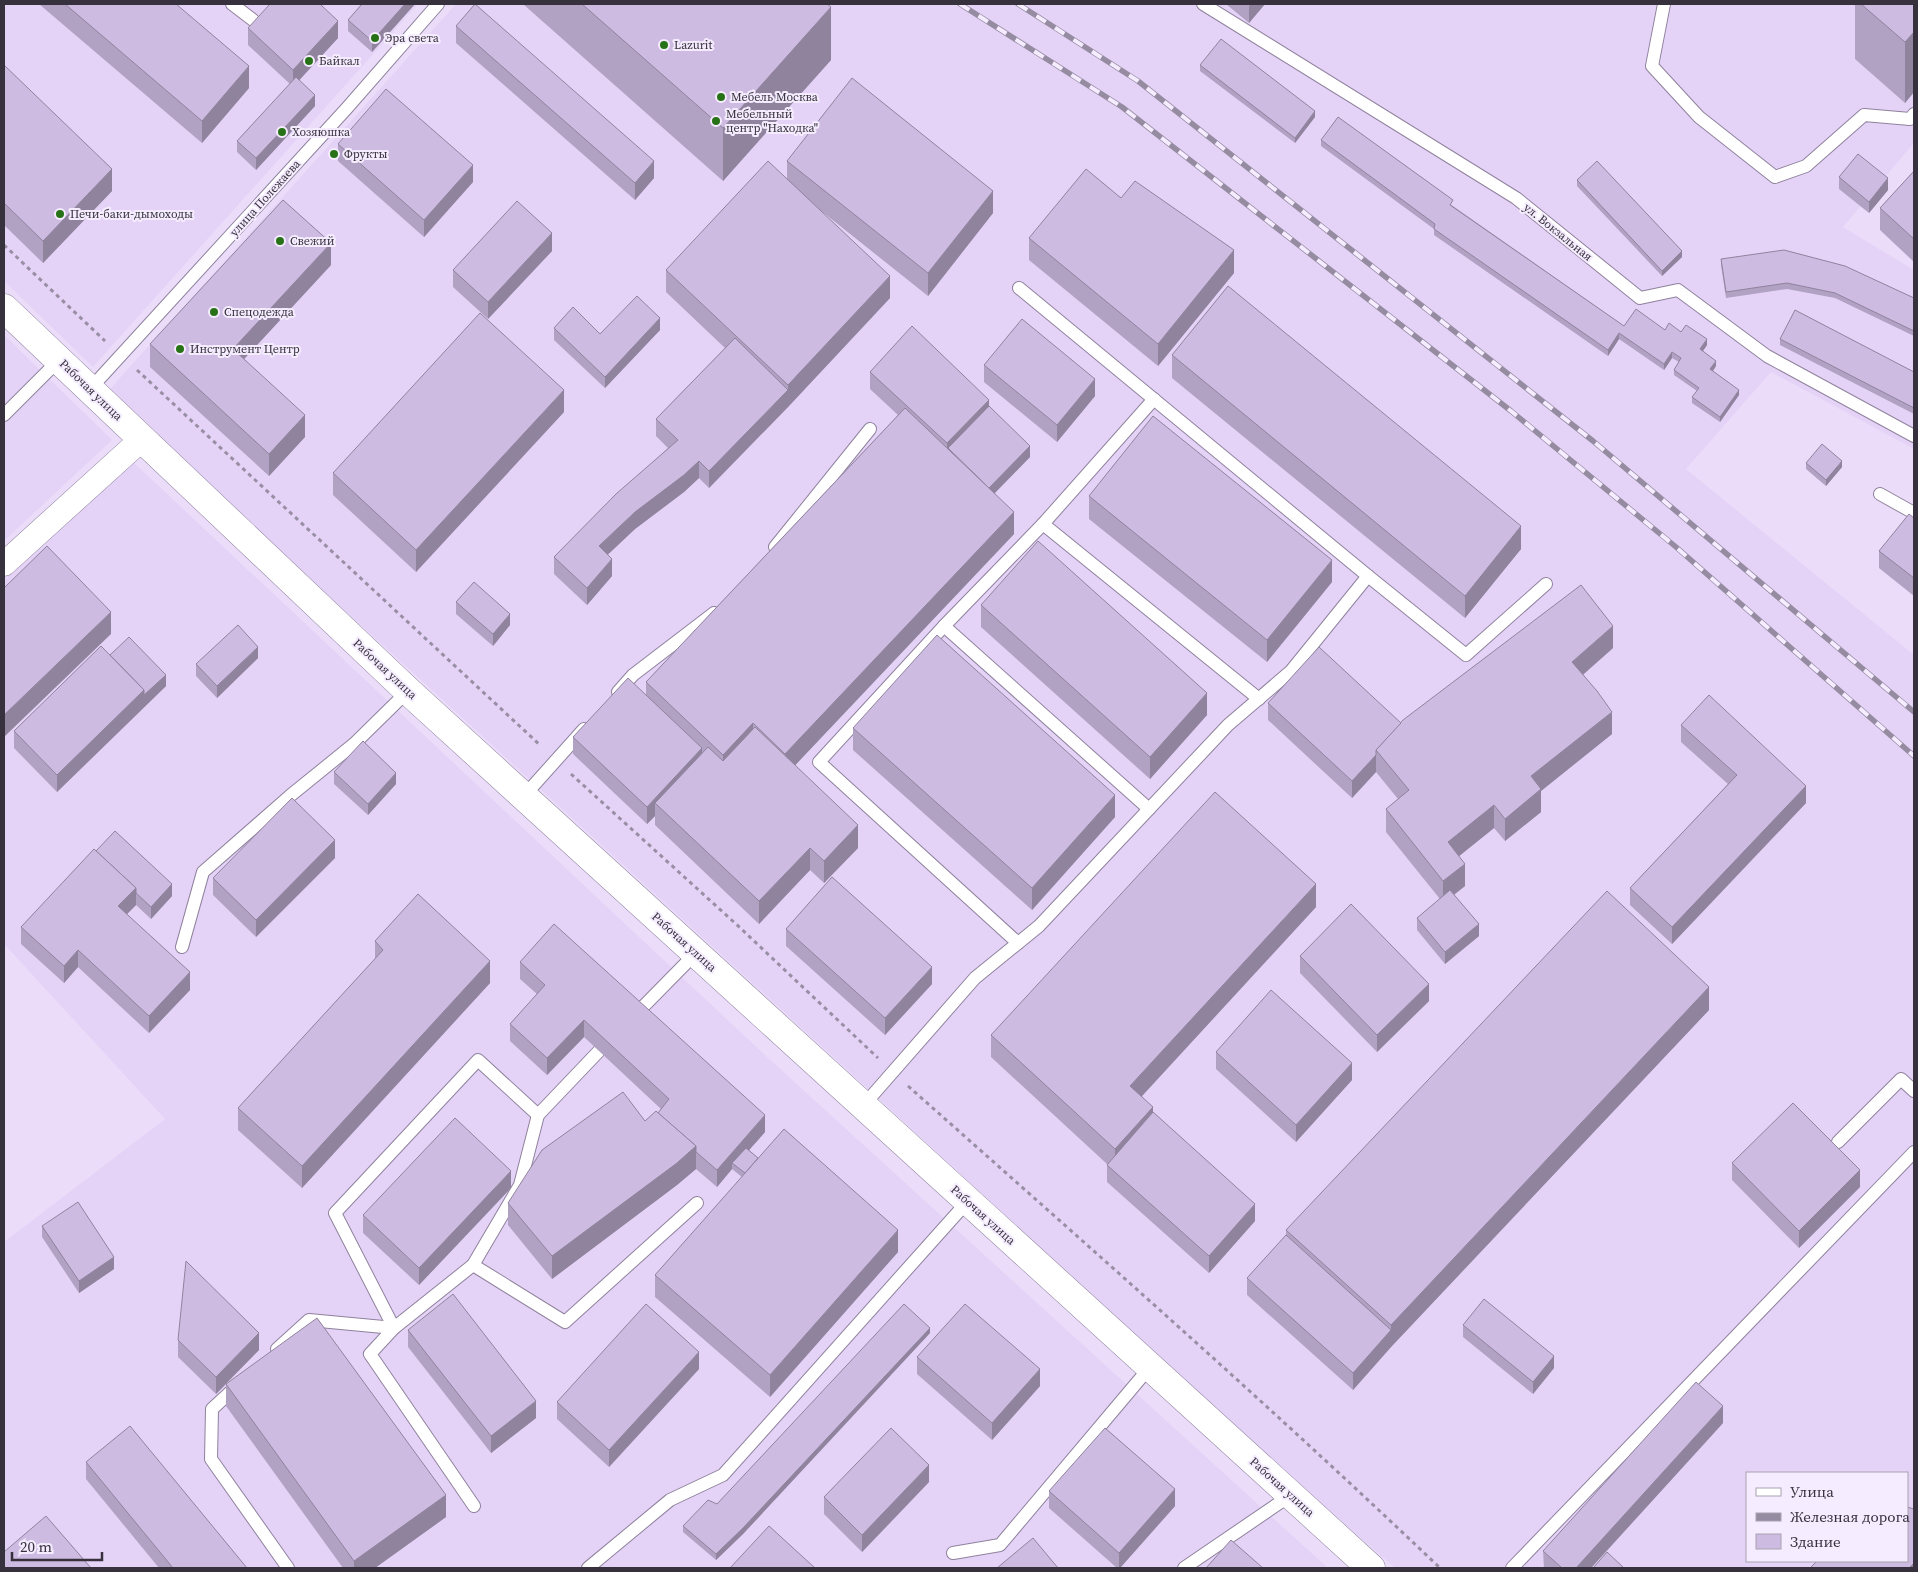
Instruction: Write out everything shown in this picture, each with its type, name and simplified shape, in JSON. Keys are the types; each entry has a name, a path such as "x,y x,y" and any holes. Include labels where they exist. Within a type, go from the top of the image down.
{"street":[{"name":"Рабочая улица","path":"4,308 408,691 1371,1568"},
{"path":"4,564 142,439"}],"lane":[{"path":"232,4 252,20"},
{"name":"улица Полежаева","path":"90,389 347,108 438,4"},
{"name":"ул. Вокзальная","path":"1203,4 1516,198 1640,298 1678,290 1767,356 1914,436"},
{"path":"1664,4 1652,66 1699,117 1775,178 1806,166 1864,115 1910,119 1914,114"},
{"path":"1019,288 1466,655 1546,584"},
{"path":"4,415 58,360"},
{"path":"1018,943 819,762 944,626 1043,524 1154,399"},
{"path":"765,560 870,429"},
{"path":"1880,494 1914,513"},
{"path":"1043,524 1259,699"},
{"path":"864,1106 975,978 1039,926 1228,725 1291,671 1368,576"},
{"path":"608,703 633,675 726,604"},
{"path":"944,626 1149,809"},
{"path":"182,947 203,872 291,795 354,744 408,691"},
{"path":"524,796 595,718"},
{"path":"635,1015 696,953"},
{"path":"474,1506 370,1354 394,1328 474,1265 520,1185 538,1115 599,1052"},
{"path":"394,1328 335,1214 478,1060 538,1115"},
{"path":"1838,1142 1901,1079 1914,1091"},
{"path":"1512,1568 1914,1152"},
{"path":"595,1566 670,1500 723,1475 968,1201"},
{"path":"474,1265 565,1322 696,1203"},
{"path":"267,1358 309,1320 394,1328"},
{"path":"953,1553 1000,1545 1150,1367"},
{"path":"246,1377 212,1409 211,1459 288,1568"},
{"path":"1184,1568 1291,1495"}],"path":[{"path":"4,245 556,760 729,917 892,1072 1160,1310 1352,1484 1440,1568"}],"shaded area":[{"path":"4,4 418,4 93,367 4,281"},
{"path":"456,4 1914,4 1914,143 1843,227 1914,270 1914,449 1771,372 1686,469 1914,655 1914,1568 1395,1568 1250,1441 342,608 109,390"},
{"path":"4,335 112,440 4,541"},
{"path":"133,462 766,1056 1328,1568 4,1568 4,1242 165,1119 4,944 4,580"}],"building":[{"path":"65,4 176,4 249,66 202,121"},
{"path":"270,4 320,4 338,21 293,70 248,28"},
{"path":"362,4 405,4 372,41 348,20"},
{"path":"475,4 654,161 635,183 456,26"},
{"path":"582,4 827,4 831,7 723,128"},
{"path":"1861,4 1914,4 1914,32 1905,42"},
{"path":"1221,39 1315,111 1295,138 1200,65"},
{"path":"4,65 112,169 43,241 4,203"},
{"path":"296,77 315,95 256,158 237,141"},
{"path":"852,78 993,191 928,273 787,161"},
{"path":"386,89 473,165 424,220 338,144"},
{"path":"1338,117 1453,200 1450,205 1624,326 1636,309 1665,330 1669,323 1681,332 1686,325 1707,339 1700,349 1716,361 1710,369 1739,390 1720,417 1692,397 1699,388 1674,370 1681,358 1672,352 1664,364 1619,333 1608,350 1434,229 1435,224 1321,140"},
{"path":"1858,154 1888,178 1869,202 1839,177"},
{"path":"768,161 890,276 788,385 666,270"},
{"path":"1597,161 1682,251 1662,271 1577,180"},
{"path":"1086,169 1121,198 1135,181 1234,250 1158,344 1029,238"},
{"path":"1914,171 1914,239 1880,208"},
{"path":"283,200 331,243 233,349 305,415 269,454 150,344"},
{"path":"517,201 552,233 488,302 453,270"},
{"path":"1784,250 1845,266 1914,298 1914,331 1835,293 1787,283 1726,292 1721,259"},
{"path":"1228,286 1521,526 1465,596 1172,355"},
{"path":"637,296 660,318 605,377 554,328 573,307 600,334"},
{"path":"1795,310 1914,372 1914,408 1780,339"},
{"path":"480,313 564,390 416,550 333,473"},
{"path":"1022,319 1095,379 1057,425 984,365"},
{"path":"912,326 989,400 947,443 870,372"},
{"path":"735,338 788,390 709,471 699,461 684,475 635,512 599,546 612,559 587,588 554,557 616,494 678,440 656,419"},
{"path":"989,406 1030,446 989,488 948,448"},
{"path":"905,408 1014,512 785,754 753,723 723,755 646,682"},
{"path":"1153,416 1332,560 1267,640 1089,496"},
{"path":"1822,444 1842,461 1826,480 1806,463"},
{"path":"1909,514 1914,518 1914,578 1879,551"},
{"path":"1038,541 1207,693 1150,757 981,605"},
{"path":"47,546 111,612 4,715 4,588"},
{"path":"474,582 510,614 493,634 456,602"},
{"path":"1581,585 1613,626 1572,662 1612,712 1531,776 1541,789 1505,819 1494,805 1448,842 1465,864 1443,881 1386,809 1409,790 1376,750 1403,720"},
{"path":"238,625 258,647 217,686 196,664"},
{"path":"937,635 1115,795 1032,888 853,728"},
{"path":"129,637 166,675 144,695 144,690 110,655"},
{"path":"101,646 144,690 57,775 14,731"},
{"path":"1319,647 1401,723 1376,750 1376,755 1352,781 1268,703"},
{"path":"628,678 702,748 647,807 573,737"},
{"path":"1709,695 1806,786 1672,927 1630,888 1737,775 1681,725"},
{"path":"755,727 858,825 824,861 810,848 759,901 655,803 708,747 723,761"},
{"path":"363,741 396,773 368,804 334,772"},
{"path":"1215,792 1316,884 1130,1086 1153,1107 1115,1149 991,1035"},
{"path":"292,798 335,840 256,920 213,878"},
{"path":"115,831 172,884 151,907 136,893 136,888 96,851"},
{"path":"94,849 136,888 118,906 190,972 149,1016 78,950 64,966 21,927"},
{"path":"832,877 932,967 885,1018 786,929"},
{"path":"1450,890 1479,924 1445,952 1417,918"},
{"path":"1607,891 1709,987 1391,1325 1286,1230"},
{"path":"418,894 490,961 302,1166 238,1108 383,950 375,941"},
{"path":"1351,904 1429,984 1377,1035 1300,956"},
{"path":"554,924 765,1115 717,1170 696,1152 696,1146 658,1113 669,1099 584,1020 547,1058 510,1024 545,985 520,962"},
{"path":"1271,990 1352,1063 1296,1125 1216,1052"},
{"path":"623,1092 645,1121 656,1111 696,1146 677,1163 552,1256 508,1203 542,1150"},
{"path":"1793,1103 1860,1170 1799,1231 1732,1163"},
{"path":"1153,1112 1255,1204 1209,1256 1107,1165"},
{"path":"455,1118 511,1171 419,1268 363,1215"},
{"path":"784,1129 898,1230 770,1375 655,1275"},
{"path":"746,1148 758,1158 745,1173 732,1163"},
{"path":"78,1202 114,1257 79,1281 42,1226"},
{"path":"1286,1235 1391,1330 1353,1373 1247,1278"},
{"path":"186,1261 259,1333 216,1377 178,1340"},
{"path":"453,1294 536,1401 491,1436 408,1330"},
{"path":"1484,1299 1554,1356 1533,1382 1463,1325"},
{"path":"646,1304 699,1352 609,1450 557,1402"},
{"path":"904,1304 930,1328 743,1528 716,1554 683,1526 708,1500 717,1504"},
{"path":"965,1304 1040,1369 992,1423 917,1357"},
{"path":"317,1318 446,1495 354,1561 226,1384"},
{"path":"1696,1382 1723,1406 1576,1568 1562,1568 1543,1551"},
{"path":"130,1426 247,1568 173,1568 86,1462"},
{"path":"891,1428 929,1465 862,1535 824,1497"},
{"path":"1105,1428 1175,1489 1119,1553 1049,1491"},
{"path":"1908,1507 1914,1509 1914,1563 1909,1568 1810,1568 1816,1562 1908,1562"},
{"path":"46,1516 91,1568 4,1568 4,1552"},
{"path":"769,1526 815,1568 730,1568"},
{"path":"1033,1538 1058,1568 997,1568"},
{"path":"1231,1540 1263,1568 1206,1568"},
{"path":"1607,1552 1624,1568 1593,1568"}],"railway":[{"path":"960,4 1122,107 1511,411 1676,547 1914,756"},
{"path":"1018,4 1138,81 1593,441 1914,712"}],"place":[{"name":"Эра света","path":"375,38"},
{"name":"Lazurit","path":"664,45"},
{"name":"Байкал","path":"309,61"},
{"name":"Мебель Москва","path":"721,97"},
{"name":"Мебельный центр \"Находка\"","path":"716,121"},
{"name":"Хозяюшка","path":"282,132"},
{"name":"Фрукты","path":"334,154"},
{"name":"Печи-баки-дымоходы","path":"60,214"},
{"name":"Свежий","path":"280,241"},
{"name":"Спецодежда","path":"214,312"},
{"name":"Инструмент Центр","path":"180,349"}]}
